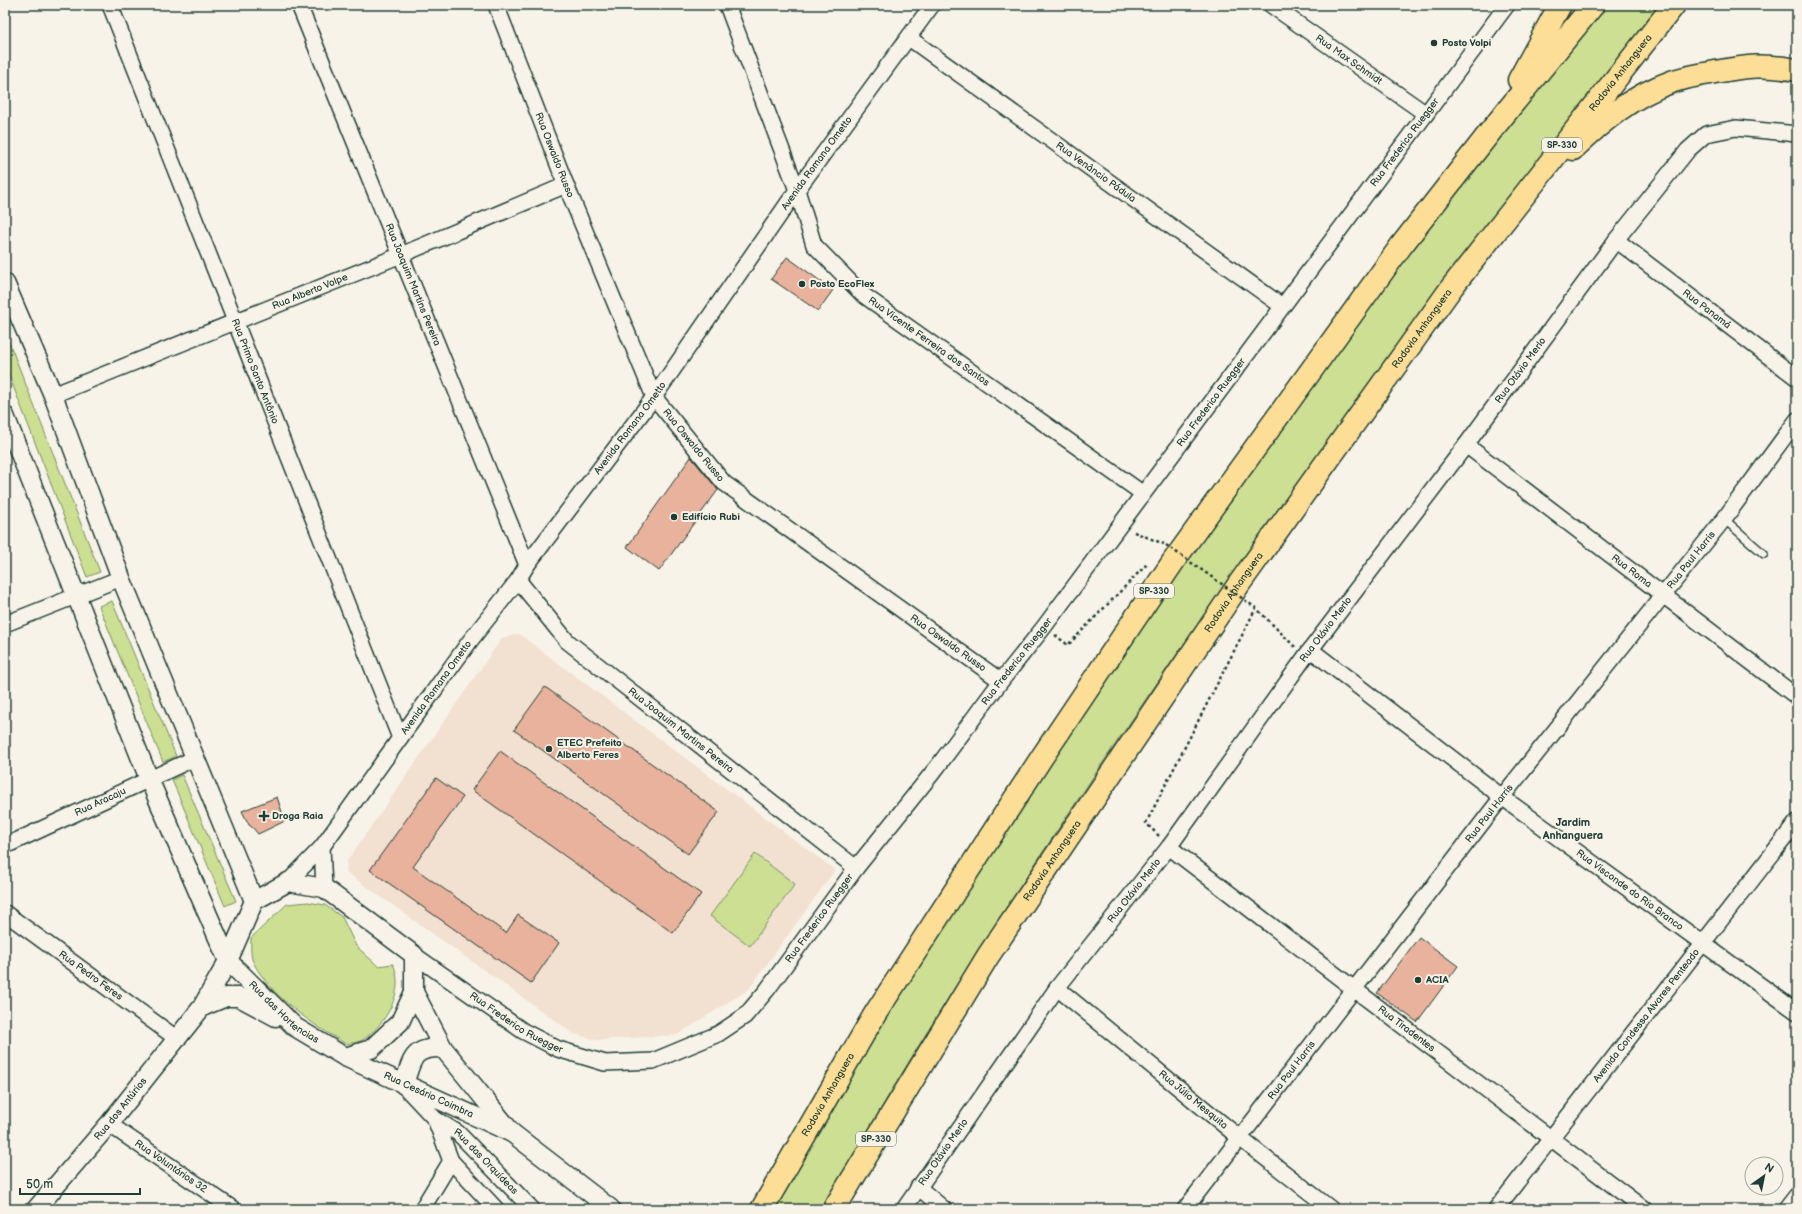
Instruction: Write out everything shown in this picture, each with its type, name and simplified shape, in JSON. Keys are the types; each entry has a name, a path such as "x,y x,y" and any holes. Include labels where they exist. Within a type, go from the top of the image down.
{"highway":[{"path":"1494,127 1560,5"},
{"name":"Rodovia Anhanguera","path":"762,1209 884,1000 1042,756 1171,566 1401,246 1592,5"},
{"name":"Rodovia Anhanguera","path":"834,1209 988,956 1190,655 1300,496 1452,287 1674,5"},
{"path":"1452,287 1554,168 1601,123 1619,109 1655,89 1671,82 1694,76 1744,66 1774,66 1797,70"}],"street":[{"name":"Rua Primo Santo Antônio","path":"110,5 400,738"},
{"name":"Rua Joaquim Martins Pereira","path":"299,5 527,566"},
{"name":"Rua Oswaldo Russo","path":"496,5 566,185 654,397 724,483 1001,681"},
{"name":"Rua Vicente Ferreira dos Santos","path":"727,5 797,190 814,245 862,294 1142,493"},
{"name":"Rua Max Schmidt","path":"1271,5 1426,114"},
{"name":"Rua Frederico Ruegger","path":"414,955 523,1031 558,1049 605,1063 653,1061 718,1034 745,1016 767,990 856,868 938,766 1001,681 1044,627 1118,525 1507,5"},
{"name":"Avenida Romana Ometto","path":"288,882 322,847 470,641 518,580 654,397 797,190 909,38 927,8"},
{"name":"Rua Venâncio Pádula","path":"909,38 1282,306"},
{"name":"Rua Otávio Merlo","path":"904,1209 1057,988 1169,846 1308,654 1466,445 1616,240 1688,150 1706,134 1736,128 1797,134"},
{"name":"Rua Alberto Volpe","path":"53,395 402,256 566,185"},
{"name":"Rua Panamá","path":"1616,240 1797,378"},
{"path":"5,283 53,395 121,578 254,901 288,882 324,888 414,955 414,992 400,1022 371,1049 345,1057"},
{"path":"5,416 149,779 228,961"},
{"name":"Rua Paul Harris","path":"1185,1209 1502,796 1724,519 1797,420"},
{"name":"Rua Roma","path":"1466,445 1797,697"},
{"path":"5,624 121,578"},
{"name":"Rua Joaquim Martins Pereira","path":"518,580 567,642 856,868"},
{"name":"Rua Visconde do Rio Branco","path":"1308,654 1702,944 1797,1012"},
{"name":"Rua Aracaju","path":"5,846 195,758"},
{"name":"Avenida Condessa Alvares Penteado","path":"1496,1209 1797,822"},
{"name":"Rua Tiradentes","path":"1169,846 1354,990 1644,1209"},
{"path":"322,847 324,888"},
{"name":"Rua dos Antúrios","path":"36,1209 109,1124 202,1007 228,961 254,901"},
{"name":"Rua Pedro Feres","path":"5,913 176,1038"},
{"name":"Rua das Hortencias","path":"228,961 295,1027 345,1057"},
{"name":"Rua Júlio Mesquita","path":"1057,988 1241,1138 1331,1209"},
{"path":"414,992 442,1048 512,1133 611,1209"},
{"name":"Rua dos Antúrios","path":"202,1007 226,997 240,997 295,1027"},
{"path":"404,1085 411,1061 419,1051 428,1047 442,1048"},
{"name":"Rua Cesário Coimbra","path":"345,1057 512,1133"},
{"name":"Rua das Orquídeas","path":"404,1085 435,1119 458,1133 532,1209"},
{"name":"Rua das Orquídeas","path":"435,1119 450,1161 496,1209"},
{"name":"Rua Voluntários 32","path":"109,1124 233,1209"},
{"path":"422,1209 450,1161"},
{"path":"918,1188 944,1209"},
{"path":"1786,1209 1797,1195"}],"lane":[{"path":"1724,519 1764,554"}],"path":[{"path":"1118,525 1166,545 1256,608 1308,654"},
{"path":"1161,550 1166,545"},
{"path":"1044,627 1068,645 1150,562"},
{"path":"1169,846 1146,823 1256,608"}],"shaded area":[{"name":"ETEC Prefeito Alberto Feres","path":"519,634 835,870 749,989 677,1035 598,1040 574,1034 346,872 347,861 502,638"}],"green space":[{"path":"1604,5 1662,5 1566,124 1426,307 1291,492 1194,629 1146,698 1006,908 904,1070 822,1209 773,1209 879,1024 929,946 979,869 1206,534 1334,354 1466,178"},
{"path":"5,332 100,572 87,577 5,365"},
{"path":"112,601 176,756 163,762 99,606"},
{"path":"182,775 236,901 225,906 172,780"},
{"path":"755,854 795,884 750,946 710,916"},
{"path":"308,902 325,905 342,917 356,946 378,966 393,964 397,985 392,1006 380,1024 360,1041 346,1044 307,1019 271,987 253,962 251,953 251,938 287,904"}],"building":[{"name":"Posto EcoFlex","path":"787,257 833,290 818,311 771,279"},
{"name":"Edifício Rubi","path":"691,457 718,490 659,571 627,547"},
{"path":"545,687 719,812 688,854 514,730"},
{"path":"500,751 701,894 673,933 472,790"},
{"path":"436,778 463,797 413,867 506,933 518,915 559,943 531,983 370,870"},
{"name":"Droga Raia","path":"277,797 285,821 258,834 249,825 242,811"},
{"name":"ACIA","path":"1419,937 1458,966 1417,1022 1377,993"}],"place":[{"name":"Posto Volpi","path":"1434,43"},
{"name":"Posto EcoFlex","path":"802,284"},
{"name":"Edifício Rubi","path":"674,517"},
{"name":"ETEC Prefeito Alberto Feres","path":"549,749"},
{"name":"Droga Raia","path":"264,816"},
{"name":"ACIA","path":"1418,980"}],"district":[{"name":"Jardim Anhanguera","path":"1573,828"}]}
